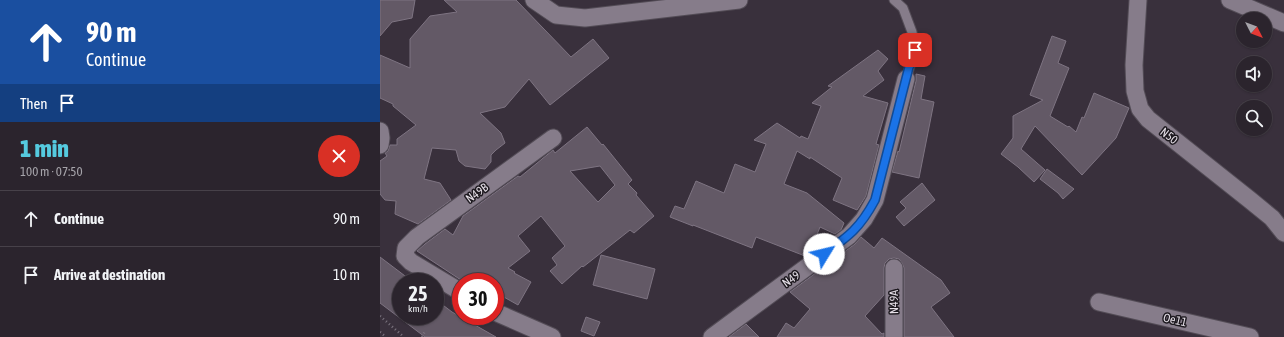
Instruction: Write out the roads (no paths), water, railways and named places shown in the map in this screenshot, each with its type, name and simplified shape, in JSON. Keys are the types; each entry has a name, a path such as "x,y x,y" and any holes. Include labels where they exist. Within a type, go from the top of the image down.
{"street":[{"path":"534,0 556,15 580,18 739,0"},
{"name":"N50","path":"1138,0 1134,65 1135,91 1140,109 1148,119 1272,218 1284,233"},
{"path":"1230,0 1284,23"},
{"name":"N49","path":"712,337 849,236 864,219 875,200 906,80"},
{"path":"380,131 380,145"},
{"name":"N49B","path":"452,287 411,262 405,256 406,248 417,237 553,138"},
{"name":"N49A","path":"894,268 894,337"},
{"name":"Oe11","path":"1099,302 1250,337"},
{"path":"504,316 552,337"}],"lane":[{"path":"894,0 903,8 912,32 915,50 906,80"}]}
